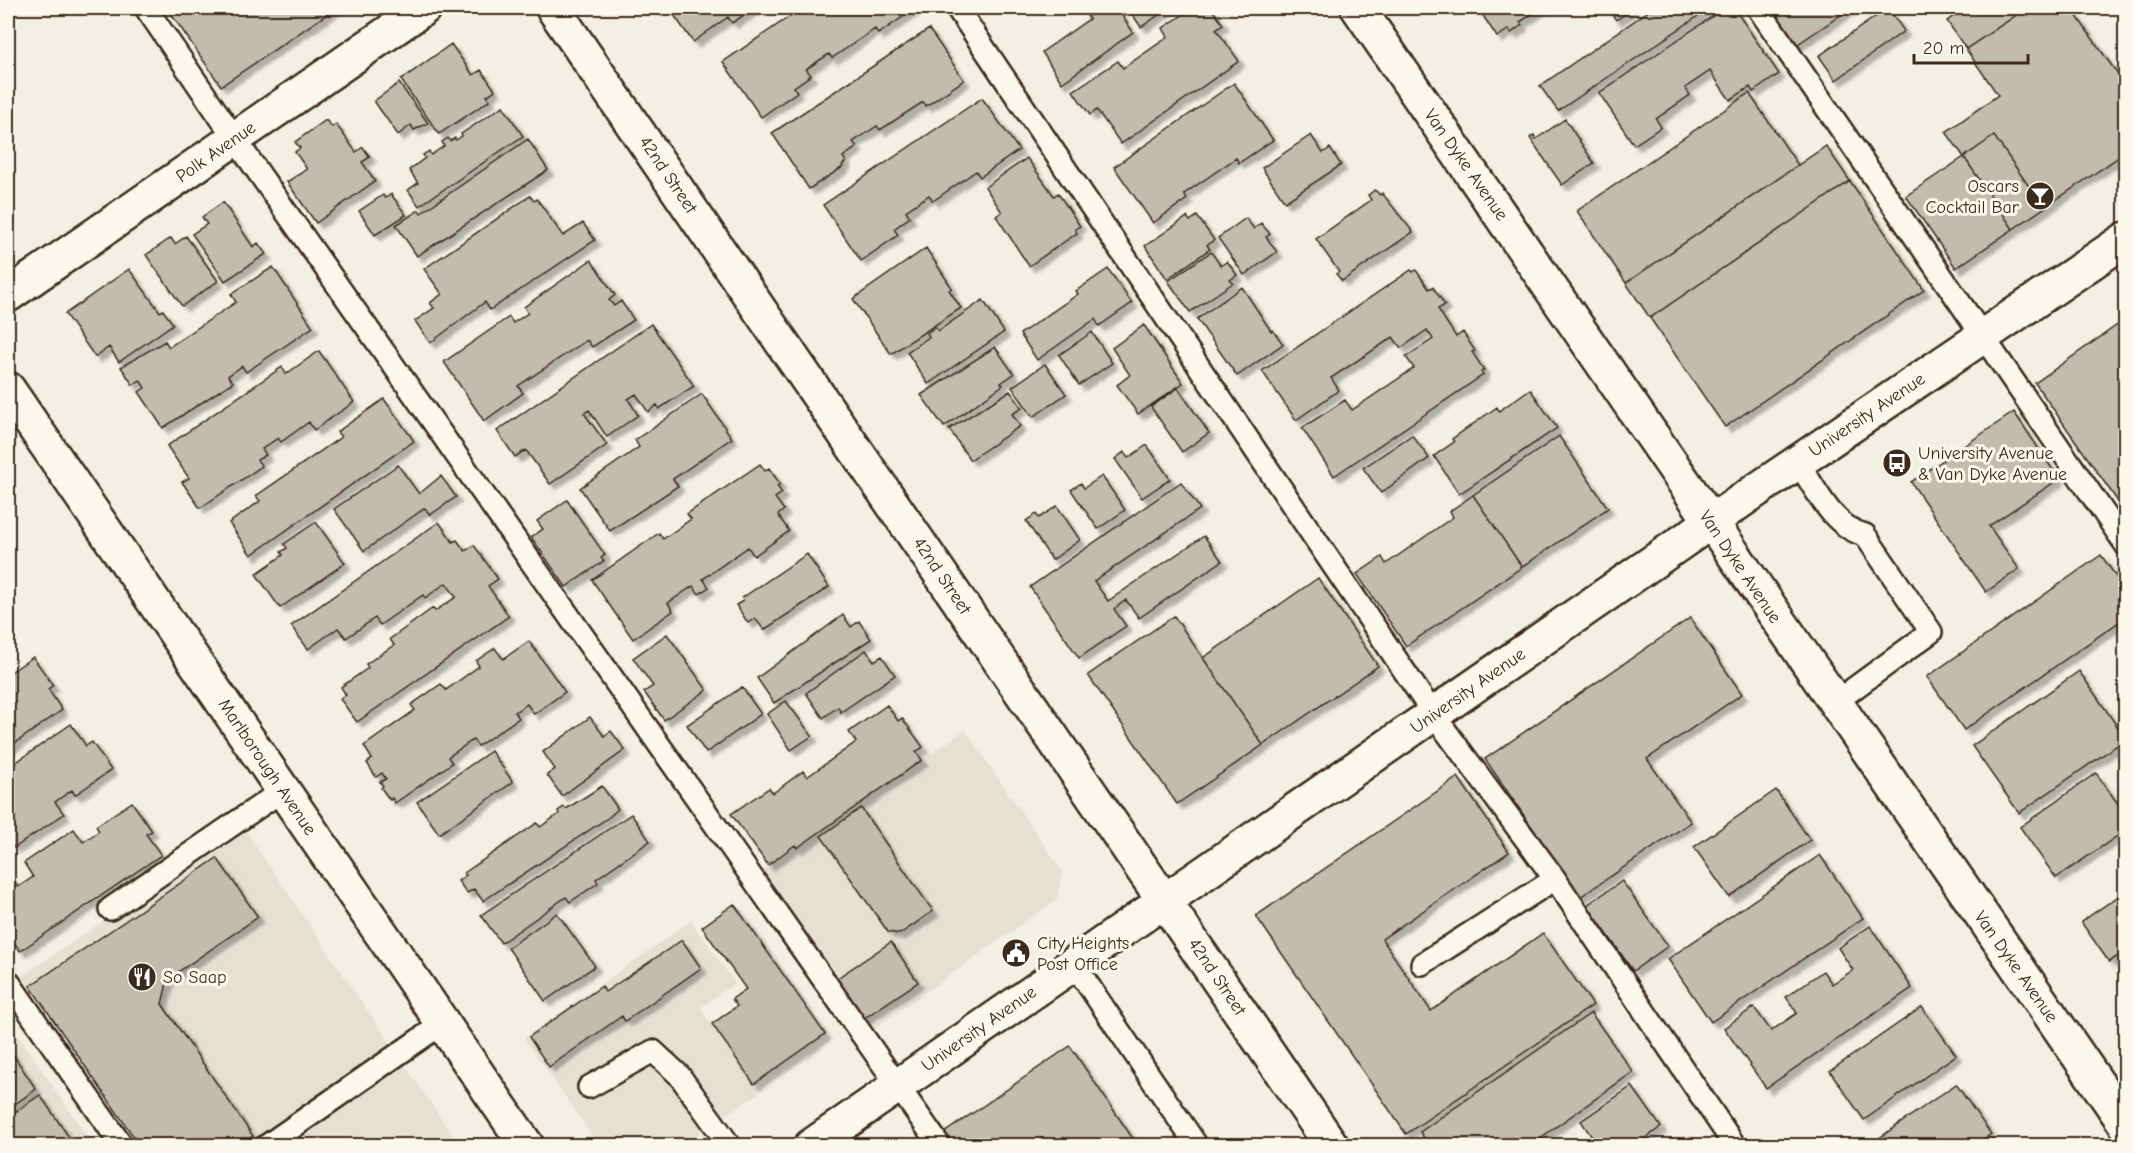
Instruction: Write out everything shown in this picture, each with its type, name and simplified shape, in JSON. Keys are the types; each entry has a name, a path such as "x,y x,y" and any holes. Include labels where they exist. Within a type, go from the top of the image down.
{"street":[{"name":"Polk Avenue","path":"8,295 424,8"},
{"name":"42nd Street","path":"553,8 1331,1145"},
{"name":"Van Dyke Avenue","path":"1358,8 2126,1125"},
{"name":"University Avenue","path":"811,1146 1798,462 2126,238"},
{"name":"Marlborough Avenue","path":"8,389 527,1146"}],"lane":[{"path":"146,8 234,139 940,1146"},
{"path":"957,8 1434,715 1555,879 1735,1146"},
{"path":"1758,8 1981,337 2123,535"},
{"path":"1798,462 1837,519 1849,531 1865,535 1931,632 1834,703"},
{"path":"110,909 283,790"},
{"path":"1422,964 1555,879"},
{"path":"1074,964 1197,1146"},
{"path":"8,981 122,1146"},
{"path":"266,1146 443,1023"},
{"path":"589,1087 652,1051 679,1075 730,1146"}],"shaded area":[{"path":"965,730 1063,872 1057,899 868,1033 757,874"},
{"path":"243,827 459,1145 138,1145 22,976"},
{"path":"691,921 735,983 700,1008 759,1093 681,1145 599,1145 524,1038"},
{"path":"8,1021 93,1145 8,1145"}],"building":[{"path":"167,8 336,8 221,86"},
{"path":"669,8 755,8 732,23 728,17 693,42"},
{"path":"802,8 916,8 878,34 875,29 832,58 829,54 806,69 811,75 794,87 797,92 761,117 723,62"},
{"path":"1105,8 1117,8 1133,32 1062,83 1042,52 1089,19 1087,16"},
{"path":"1128,8 1169,8 1141,27"},
{"path":"1193,8 1211,8 1223,24 1216,29 1239,61 1121,144 1097,110 1090,115 1073,91 1118,61 1123,68 1168,37 1163,28"},
{"path":"1478,8 1540,9 1520,22 1522,25 1511,33 1509,29 1497,37"},
{"path":"1608,8 1634,8 1616,20"},
{"path":"1653,8 1710,8 1558,111 1540,86"},
{"path":"1725,8 1734,8 1779,74 1753,92 1750,87 1730,100 1710,71 1685,88 1690,95 1656,119 1661,127 1634,145 1599,93"},
{"path":"1765,8 1851,8 1792,48"},
{"path":"1888,8 1904,31 1836,80 1819,56"},
{"path":"1965,8 2027,8 1966,49 1947,21"},
{"path":"2027,8 2071,8 2126,86 2126,152 2044,208 1994,136 1964,157 1946,132 1998,95 1966,49"},
{"path":"929,29 964,80 926,106 923,102 880,130 877,126 853,142 857,147 843,157 846,162 842,165 843,167 809,189 772,133"},
{"path":"451,44 473,75 481,70 495,90 487,96 490,100 439,134 401,80"},
{"path":"399,83 428,123 414,130 411,125 398,135 374,101"},
{"path":"1234,83 1273,140 1239,163 1236,158 1184,194 1187,199 1153,223 1114,167"},
{"path":"1749,93 1798,165 1626,283 1577,211"},
{"path":"982,98 1019,150 980,177 976,171 933,201 929,195 906,211 910,217 894,229 898,235 861,261 823,205"},
{"path":"503,106 523,136 419,206 408,190 418,183 409,170 425,158 423,155 429,151 431,155 444,146 442,142 448,138 450,141 455,138 456,140 462,136 461,134"},
{"path":"1565,119 1594,163 1562,185 1530,138 1534,135 1536,139"},
{"path":"326,120 332,127 336,124 356,152 363,147 370,157 362,162 375,181 316,223 287,182 307,169 295,152 300,148 295,142"},
{"path":"1311,135 1323,153 1330,148 1341,165 1285,202 1262,168"},
{"path":"1994,136 2044,208 2013,229 1964,157"},
{"path":"528,139 548,170 417,256 396,225 419,210 421,213"},
{"path":"1826,146 1850,181 1650,318 1626,283"},
{"path":"1964,157 2013,229 1956,268 1906,196"},
{"path":"1027,158 1054,196 1058,193 1080,226 1075,229 1077,233 1029,266 996,216 1002,212 985,187"},
{"path":"1850,181 1924,290 1725,427 1650,318"},
{"path":"1375,190 1380,195 1382,193 1413,232 1342,281 1336,274 1339,272 1316,239 1371,200 1368,195"},
{"path":"391,194 406,215 375,235 359,211 383,195 385,198"},
{"path":"530,196 534,201 537,199 563,236 583,223 595,240 490,310 485,302 430,343 415,321 434,308 430,303 442,294 424,269"},
{"path":"223,202 253,247 258,243 266,254 225,281 192,234 207,224 202,217"},
{"path":"1197,216 1214,240 1207,245 1210,249 1167,279 1145,246 1187,217 1190,221"},
{"path":"1246,218 1254,229 1261,223 1270,234 1266,237 1277,252 1244,275 1218,238"},
{"path":"186,236 218,281 182,306 146,255 171,238 175,244"},
{"path":"926,248 952,288 949,290 961,308 891,354 853,299"},
{"path":"1211,252 1221,266 1227,261 1237,275 1230,280 1233,283 1190,312 1168,281"},
{"path":"591,260 615,295 609,300 614,306 621,301 634,320 592,347 587,340 518,386 523,393 484,421 444,362 509,317 513,323 528,313 524,307"},
{"path":"273,267 313,327 246,372 242,366 228,376 233,382 163,428 139,392 145,388 140,380 133,385 121,367 165,341 169,347 236,302 231,294"},
{"path":"129,269 160,312 163,310 173,324 119,362 109,347 95,357 65,314"},
{"path":"1108,269 1132,303 1099,326 1095,319 1037,360 1020,334 1078,294 1076,291"},
{"path":"1411,270 1413,272 1416,270 1429,289 1433,287 1445,305 1438,309 1456,337 1463,332 1484,370 1481,372 1483,375 1334,476 1302,428 1345,400 1352,410 1414,368 1406,357 1433,339 1427,330 1401,348 1393,337 1331,378 1339,390 1296,420 1262,371"},
{"path":"1242,287 1271,331 1273,330 1283,344 1237,376 1197,319"},
{"path":"983,300 1004,332 928,384 907,352 929,337 927,333 935,327 938,331"},
{"path":"2126,319 2126,513 2035,383"},
{"path":"651,324 694,386 659,409 657,405 648,412 636,394 628,399 638,415 607,437 589,410 584,413 607,445 550,484 526,450 515,457 497,431"},
{"path":"1144,325 1183,383 1138,414 1117,385 1130,375 1112,348"},
{"path":"1092,332 1112,363 1079,385 1059,355"},
{"path":"995,347 1014,374 1001,383 1003,385 944,427 921,395"},
{"path":"319,351 354,402 314,430 309,422 281,442 278,438 262,449 266,455 257,460 262,466 200,508 182,482 189,478 167,446 282,367 286,374"},
{"path":"1045,364 1066,394 1033,417 1012,387"},
{"path":"1178,388 1209,433 1182,452 1151,407"},
{"path":"1530,389 1557,428 1459,494 1434,456 1454,442 1452,439 1497,407 1499,411"},
{"path":"1010,391 1022,408 1012,414 1020,426 970,460 949,429"},
{"path":"702,394 732,438 673,479 678,486 610,531 580,488 639,447 635,440"},
{"path":"384,399 414,441 251,555 229,523 260,501 256,496 341,437 337,432"},
{"path":"2014,412 2059,479 1989,526 2019,569 1986,592 1911,482"},
{"path":"1412,435 1429,458 1381,493 1363,468"},
{"path":"1559,436 1608,508 1522,567 1473,495"},
{"path":"1147,445 1170,479 1142,498 1115,459 1124,452 1128,458"},
{"path":"760,464 765,471 769,468 780,484 777,486 782,493 775,498 784,510 778,515 789,531 754,556 748,547 703,579 709,587 699,594 693,586 668,603 673,611 633,639 592,580 659,533 663,539 691,519 687,514"},
{"path":"398,465 419,494 441,476 456,497 430,515 425,508 364,551 334,509"},
{"path":"1102,476 1125,510 1098,529 1071,490 1081,483 1084,488"},
{"path":"1181,482 1200,509 1094,581 1108,601 1204,536 1222,561 1139,618 1126,600 1114,609 1126,626 1079,658 1030,587"},
{"path":"1473,495 1522,567 1406,646 1357,574 1382,557 1386,564 1453,517 1450,511"},
{"path":"567,500 605,555 601,558 604,561 566,587 531,537 543,529 537,521"},
{"path":"1057,506 1080,540 1052,560 1026,521 1036,514 1039,518"},
{"path":"316,522 345,563 280,608 256,574 283,555 281,552 287,548 284,544"},
{"path":"439,522 453,542 457,540 465,551 474,545 498,579 488,586 509,616 357,722 340,699 346,695 341,687 368,668 366,664 394,645 390,639 433,608 435,611 456,597 446,583 425,598 423,595 380,625 375,618 346,638 338,628 308,649 291,626"},
{"path":"807,554 829,587 764,630 755,618 748,623 736,605 743,601 742,598"},
{"path":"2101,555 2126,591 2126,617 1964,730 1927,677"},
{"path":"1318,578 1378,666 1263,745 1203,658"},
{"path":"843,615 851,627 859,621 871,639 774,703 757,678"},
{"path":"1174,616 1263,745 1177,804 1088,675"},
{"path":"1690,618 1742,694 1647,759 1691,822 1580,897 1485,759"},
{"path":"667,634 707,690 664,720 644,692 653,686 633,658"},
{"path":"529,641 565,692 534,714 527,704 515,712 519,718 478,746 473,740 448,757 452,763 395,803 392,798 390,800 381,788 383,786 380,782 386,779 382,773 376,777 367,763 372,759 364,746 415,710 411,705 441,684 446,690 479,666 476,661 495,648 503,659"},
{"path":"866,650 874,661 882,656 895,675 841,712 838,707 823,718 806,693"},
{"path":"33,657 53,685 48,689 62,710 8,748 8,674"},
{"path":"2079,671 2126,739 2019,813 1972,746"},
{"path":"742,687 761,714 706,753 687,725"},
{"path":"786,701 812,736 791,750 767,714"},
{"path":"887,705 898,721 902,718 923,747 916,752 922,760 797,848 795,845 768,865 731,814 769,788 773,793 803,771 807,777 856,742 849,732"},
{"path":"590,717 604,736 611,731 625,750 562,796 547,775 555,769 543,752"},
{"path":"71,724 86,746 92,742 111,770 75,795 72,790 55,802 64,814 14,848 8,839 8,768"},
{"path":"491,751 513,782 439,834 417,802"},
{"path":"2096,773 2126,815 2126,830 2056,878 2020,827"},
{"path":"1458,777 1509,852 1382,939 1431,1011 1543,933 1593,1005 1406,1134 1256,916"},
{"path":"602,786 618,809 483,901 474,889 467,893 458,881 466,875 464,873 537,823 540,827 559,814 558,811 564,807 566,809"},
{"path":"1776,790 1810,840 1729,897 1694,847"},
{"path":"132,802 152,831 146,834 161,855 20,951 8,933 8,874 18,887 33,877 24,863 74,829 83,842 99,831 96,826"},
{"path":"861,808 933,911 900,934 888,932 821,836"},
{"path":"631,814 650,841 596,879 598,883 570,902 566,897 501,943 481,915"},
{"path":"1820,855 1863,918 1711,1022 1668,959"},
{"path":"217,858 258,917 168,979 162,1004 253,1136 239,1146 140,1146 30,986"},
{"path":"1622,881 1668,946 1633,971 1587,905"},
{"path":"2126,891 2126,951 2109,962 2081,922"},
{"path":"734,904 825,1034 754,1084 712,1024 737,1006 732,999 746,989 702,927"},
{"path":"557,913 595,966 545,1001 508,948"},
{"path":"1870,926 1912,988 1766,1088 1724,1028 1754,1007 1771,1031 1797,1013 1786,997 1823,971 1832,984 1853,970 1838,948"},
{"path":"682,940 701,968 625,1021 622,1016 549,1067 529,1037 602,986 605,992"},
{"path":"891,942 918,982 860,1021 833,981"},
{"path":"1922,1007 1956,1055 1864,1120 1830,1071"},
{"path":"1591,1013 1633,1072 1529,1146 1429,1146 1420,1132"},
{"path":"1070,1046 1138,1146 948,1146 941,1135"},
{"path":"8,1047 36,1089 8,1109"},
{"path":"1956,1084 1991,1134 1974,1146 1868,1146"},
{"path":"1632,1086 1661,1127 1634,1146 1598,1146 1581,1121"},
{"path":"40,1095 73,1143 70,1146 8,1146 8,1117"}],"place":[{"name":"Oscars Cocktail Bar","path":"2040,196"},
{"name":"University Avenue & Van Dyke Avenue","path":"1897,463"},
{"name":"City Heights Post Office","path":"1016,953"},
{"name":"So Saap","path":"142,977"}]}
